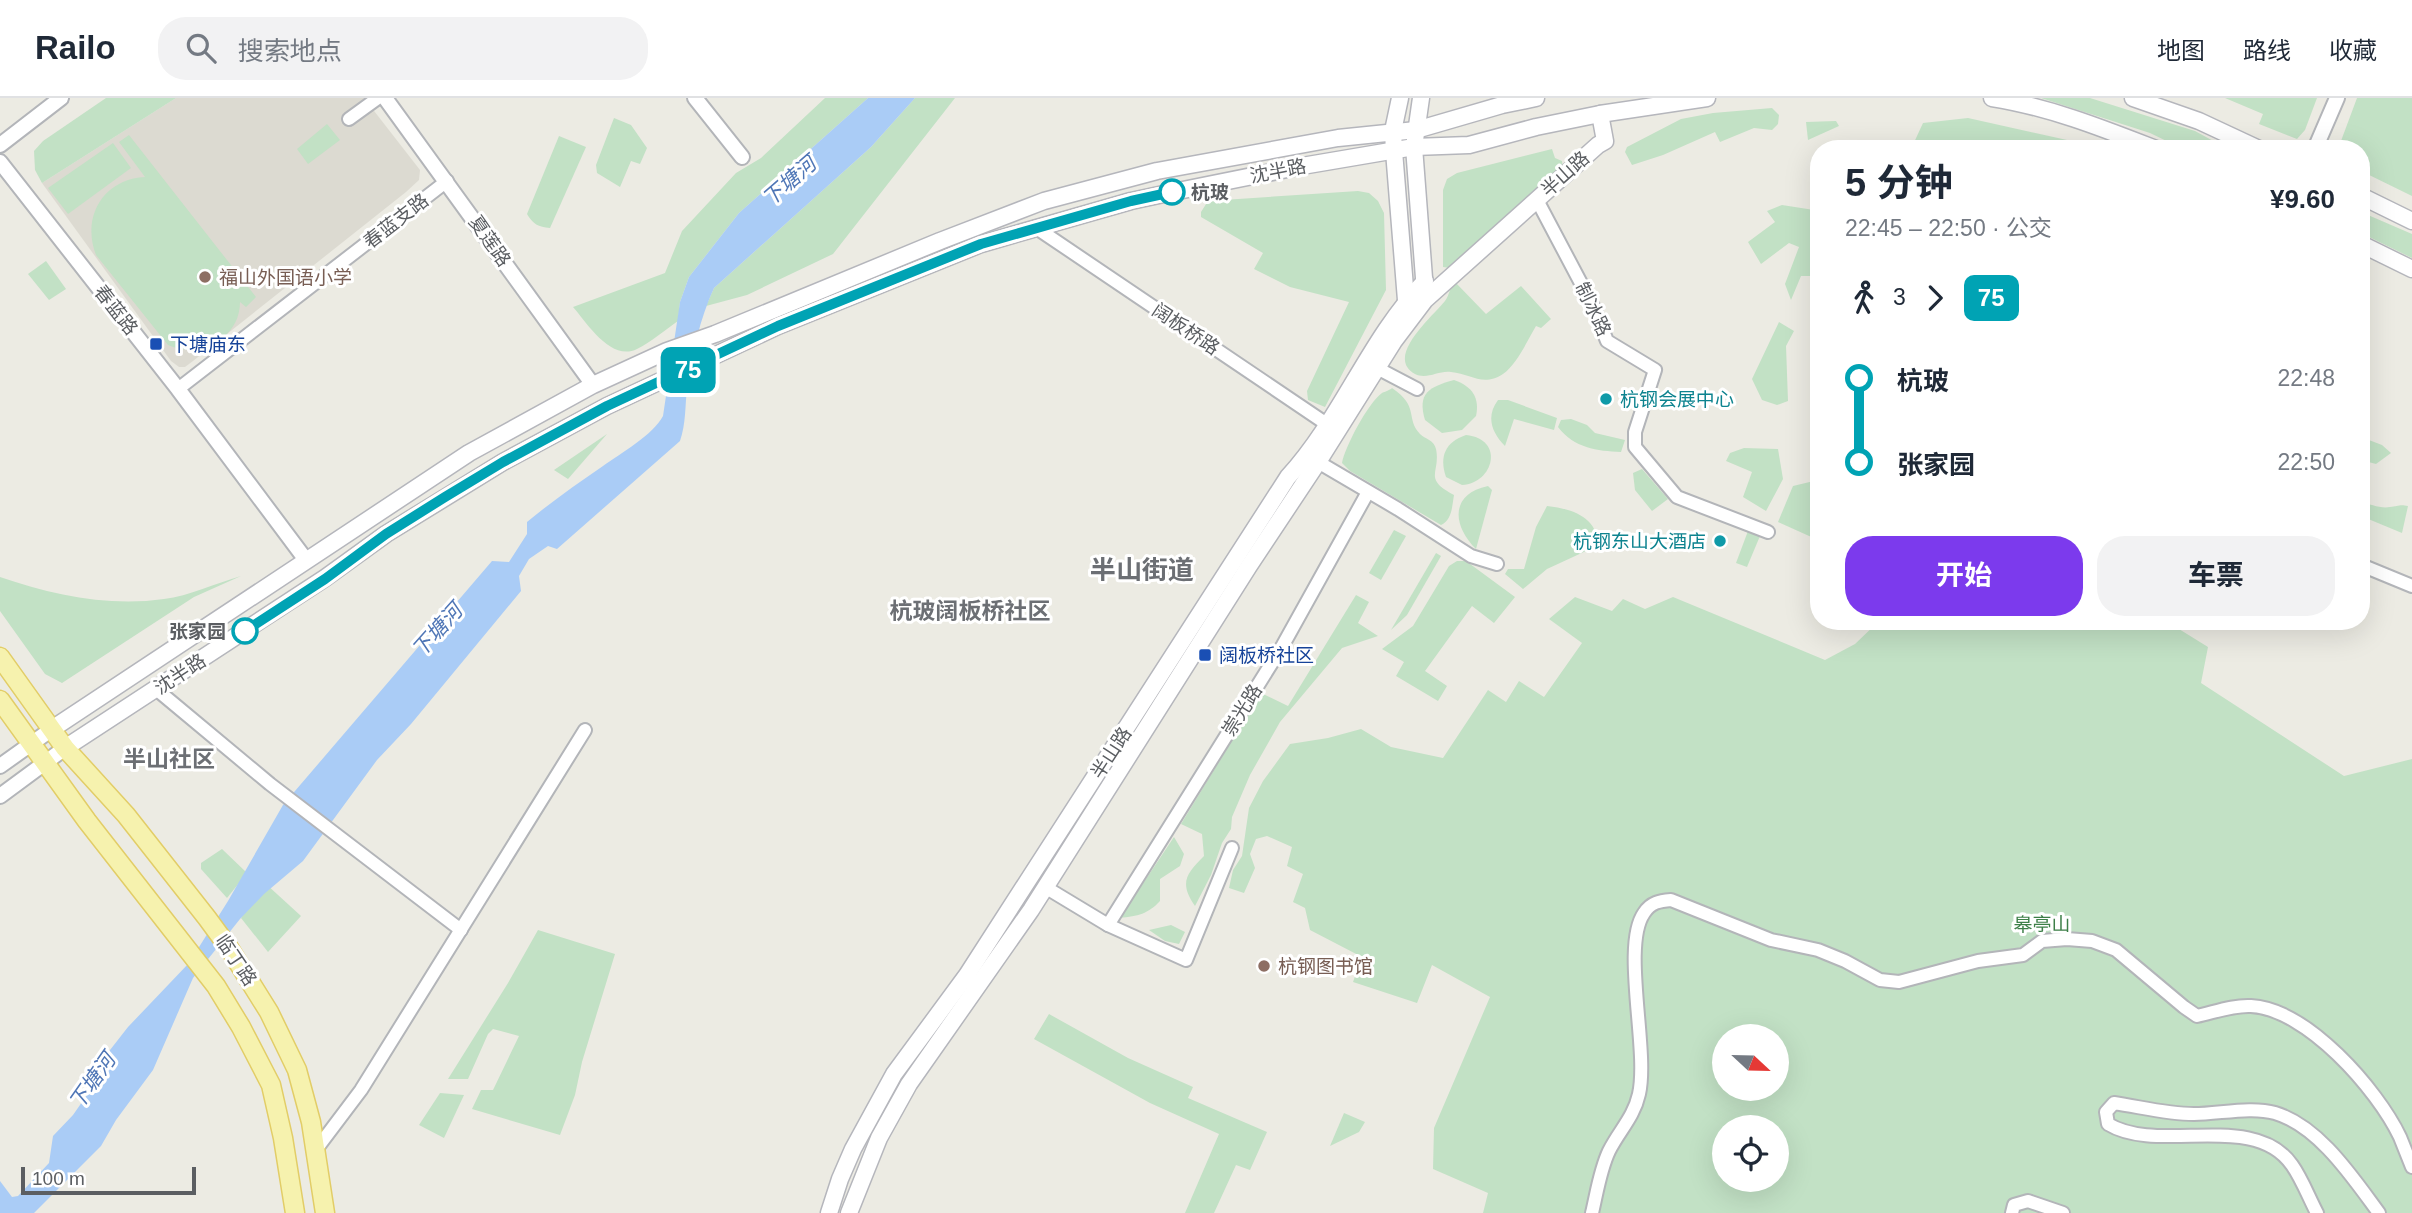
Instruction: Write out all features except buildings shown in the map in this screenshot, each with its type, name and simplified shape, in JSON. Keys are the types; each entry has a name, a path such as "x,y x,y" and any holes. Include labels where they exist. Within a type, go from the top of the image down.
{"main road":[{"path":"1400,98 1394,131 1394,151 1416,303"},
{"path":"1416,303 1424,281 1414,147 1421,98"},
{"name":"沈半路","path":"52,729 470,453 593,385 667,351 1044,201 1157,171 1338,138 1416,130 1536,98"},
{"path":"1600,114 1707,98"},
{"path":"1992,98 2014,100 2086,122 2133,140"},
{"path":"2133,98 2199,121 2240,140"},
{"name":"沈半路","path":"65,748 325,579 386,534 457,490 581,420 778,326 981,244 1141,198 1414,147 1469,145 1600,114"},
{"name":"半山路","path":"849,1213 879,1138 909,1084 1045,887 1318,462 1333,427 1416,303 1605,141 1600,114"},
{"path":"2370,200 2412,221"},
{"path":"2370,248 2412,269"},
{"name":"半山路","path":"830,1213 853,1149 894,1074 967,975 1265,512 1333,427 1416,303"},
{"path":"0,657 65,748"},
{"path":"0,700 46,763"},
{"name":"临丁路","path":"65,748 126,815 207,918 270,1012 297,1070 312,1122 325,1213"},
{"name":"临丁路","path":"46,763 87,821 216,986 241,1027 271,1085 295,1213"}],"street":[{"path":"0,145 61,98"},
{"path":"349,119 378,98"},
{"name":"夏莲路","path":"385,98 593,385"},
{"path":"695,98 742,158"},
{"path":"2319,140 2337,98"},
{"name":"春蓝路","path":"0,162 178,389 306,560"},
{"name":"春蓝支路","path":"178,389 447,181"},
{"name":"制冰路","path":"1536,200 1593,306 1606,341 1655,370 1635,432 1635,447 1676,497 1768,532"},
{"name":"阔板桥路","path":"1035,227 1333,427"},
{"path":"1375,367 1417,389"},
{"path":"1318,462 1471,556 1497,564"},
{"name":"崇光路","path":"1108,925 1283,645 1368,492"},
{"path":"2370,569 2412,586"},
{"path":"156,689 270,784 461,930"},
{"path":"0,766 52,729"},
{"path":"315,1151 361,1090 585,730"},
{"path":"0,796 65,748"},
{"path":"1045,887 1108,925 1186,960 1233,848"},
{"path":"1592,1213 1601,1171 1610,1150 1632,1116 1640,1093 1635,947 1637,927 1644,912 1656,901 1671,900 1771,940 1818,950 1880,980 1899,982 1978,961 2023,956 2042,941 2092,941 2116,950 2197,1016 2250,1006 2271,1009 2316,1034 2356,1074 2378,1103 2399,1135 2412,1167"},
{"path":"2317,1213 2292,1163 2260,1140 2225,1136 2132,1134 2108,1124 2106,1112 2114,1103 2193,1114 2249,1111 2275,1113 2313,1135 2331,1152 2379,1213"},
{"path":"2012,1213 2014,1205 2028,1201 2063,1213"}],"shaded area":[{"name":"福山外国语小学","path":"176,98 364,98 420,170 419,180 406,192 185,367 179,367 171,361 42,183"}],"green space":[{"path":"106,98 176,98 42,183 35,170 34,151 43,141"},
{"path":"825,98 868,98 739,213 689,277 680,302 678,321 642,346 627,352 609,346 600,339 573,307 665,273 682,231 736,173 761,158"},
{"path":"915,98 955,98 833,254 747,295 706,306 714,288 871,147"},
{"path":"2041,98 2090,98 2195,131 2212,140 2164,140"},
{"path":"2225,98 2317,98 2305,130 2297,139 2259,124 2263,114"},
{"path":"2357,98 2412,98 2412,196 2370,175 2370,140 2341,140"},
{"path":"1772,108 1779,115 1778,124 1772,130 1754,128 1720,142 1715,132 1663,155 1632,165 1625,152 1627,147 1681,119 1713,113"},
{"path":"614,118 631,125 647,148 640,164 631,161 620,187 597,173 596,165"},
{"path":"1968,118 2067,140 1915,140 1923,123"},
{"path":"1836,121 1839,126 1808,140 1806,122"},
{"path":"327,124 340,140 308,164 297,149"},
{"path":"129,135 256,297 246,307 240,302 233,326 216,343 192,349 168,345 96,255 92,227 100,202 118,185 145,177 119,142"},
{"path":"559,136 586,147 550,228 546,228 536,224 527,214"},
{"path":"113,143 131,168 68,214 48,188"},
{"path":"1552,149 1555,158 1562,161 1563,169 1450,268 1443,267 1443,190 1447,179 1457,173"},
{"path":"1358,191 1369,193 1378,201 1384,213 1386,290 1325,407 1308,400 1307,391 1349,302 1290,287 1254,269 1263,253 1201,217 1201,212 1208,201"},
{"path":"1782,205 1810,209 1810,276 1801,276 1791,300 1785,284 1799,247 1789,243 1761,264 1748,242 1775,222 1767,211"},
{"path":"2370,216 2412,234 2412,258 2370,237"},
{"path":"46,261 66,289 49,300 28,274"},
{"path":"1455,282 1486,314 1521,286 1551,319 1541,328 1536,326 1513,364 1496,378 1483,380 1446,372 1420,376 1407,367 1405,358 1408,347 1422,326 1445,301"},
{"path":"1779,322 1794,331 1786,346 1788,401 1777,405 1762,400 1752,379"},
{"path":"1454,380 1470,389 1476,398 1476,416 1462,430 1442,433 1425,420 1424,397 1438,385"},
{"path":"1392,388 1406,401 1413,423 1420,434 1435,446 1435,475 1438,484 1454,495 1449,516 1441,525 1350,471 1342,463 1364,415 1376,398"},
{"path":"1498,400 1508,400 1557,418 1554,430 1514,419 1505,446 1493,430 1491,418"},
{"path":"1571,419 1587,425 1595,433 1625,440 1621,452 1595,449 1571,440 1558,427 1561,420"},
{"path":"607,434 568,479 554,470"},
{"path":"1466,435 1478,438 1486,444 1491,461 1482,477 1462,485 1446,477 1443,463 1445,451 1449,446"},
{"path":"2370,440 2382,445 2391,453 2376,464 2370,462"},
{"path":"1744,448 1778,449 1783,479 1766,511 1743,497 1752,472 1726,461 1730,453"},
{"path":"1642,469 1668,499 1652,511 1635,490 1633,473"},
{"path":"1810,482 1810,536 1778,522 1793,486"},
{"path":"1488,486 1492,490 1476,549 1462,530 1459,512 1461,503 1467,496"},
{"path":"2370,504 2383,507 2408,506 2402,533 2370,520"},
{"path":"1547,506 1574,512 1588,521 1597,535 1599,545 1547,569 1523,589 1505,574 1508,569 1524,569 1536,527"},
{"path":"1394,530 1406,536 1381,580 1369,573"},
{"path":"1748,531 1760,536 1747,567 1736,563"},
{"path":"1436,553 1441,556 1407,615 1391,630"},
{"path":"1457,561 1466,561 1515,597 1494,623 1472,606 1425,671 1447,686 1438,701 1396,676 1404,662 1382,649 1413,626 1449,566"},
{"path":"241,576 194,597 62,683 45,674 0,611 0,577 81,598 143,601 193,592"},
{"path":"1356,595 1369,602 1358,623 1378,636 1342,648 1280,722 1250,775 1232,817 1231,829 1222,843 1211,875 1195,906 1186,885 1189,874 1204,856 1202,834 1181,824 1261,693 1288,706"},
{"name":"皋亭山","path":"1575,597 1612,611 1623,599 1645,609 1673,597 1825,660 1855,644 1870,630 2181,630 2208,647 2201,683 2344,776 2412,759 2412,1213 1483,1213 1488,1193 1433,1169 1434,1128 1490,997 1432,965 1417,1003 1353,982 1362,957 1310,930 1305,908 1293,902 1303,874 1287,866 1292,847 1267,836 1256,839 1250,854 1255,868 1244,893 1229,888 1233,870 1242,856 1249,808 1263,781 1290,744 1361,729 1391,747 1443,758 1488,690 1506,702 1519,681 1544,697 1582,643 1549,619"},
{"path":"1174,837 1184,854 1180,866 1160,879 1160,901 1142,914 1120,918"},
{"path":"222,849 247,873 227,898 201,869 201,863"},
{"path":"266,884 301,916 268,952 241,918"},
{"path":"1171,925 1185,932 1179,944 1165,941 1149,930"},
{"path":"538,930 615,954 582,1062 575,1095 560,1135 472,1109 481,1090 493,1090 519,1036 493,1029 488,1034 468,1079 448,1079"},
{"path":"1049,1014 1128,1058 1193,1087 1188,1098 1267,1132 1250,1170 1236,1165 1214,1213 1185,1213 1219,1134 1150,1103 1034,1039"},
{"path":"440,1093 464,1095 444,1138 419,1125"},
{"path":"1344,1113 1365,1122 1359,1132 1330,1146"}],"water":[{"name":"下塘河","path":"868,98 915,98 871,147 714,288 694,350 680,441 557,549 548,546 529,559 519,576 521,591 411,724 377,760 303,861 264,894 240,919 193,978 153,1070 116,1120 101,1146 34,1213 0,1213 0,1181 12,1197 18,1196 49,1163 53,1136 73,1115 89,1092 110,1050 128,1027 189,963 283,805 492,561 509,562 527,534 527,522 636,443 658,423 663,416 680,302 689,277 739,213"}],"bus line":[{"name":"75","path":"245,631 325,579 386,534 445,497 503,462 607,406 778,326 981,244 1172,192"}],"place":[{"name":"杭玻","path":"1172,192"},
{"name":"福山外国语小学","path":"205,277"},
{"name":"下塘庙东","path":"156,344"},
{"name":"杭钢会展中心","path":"1606,399"},
{"name":"杭钢东山大酒店","path":"1720,541"},
{"name":"张家园","path":"245,631"},
{"name":"阔板桥社区","path":"1205,655"},
{"name":"杭钢图书馆","path":"1264,966"}],"district":[{"name":"半山街道","path":"1142,570"},
{"name":"杭玻阔板桥社区","path":"970,611"},
{"name":"半山社区","path":"169,759"}]}
